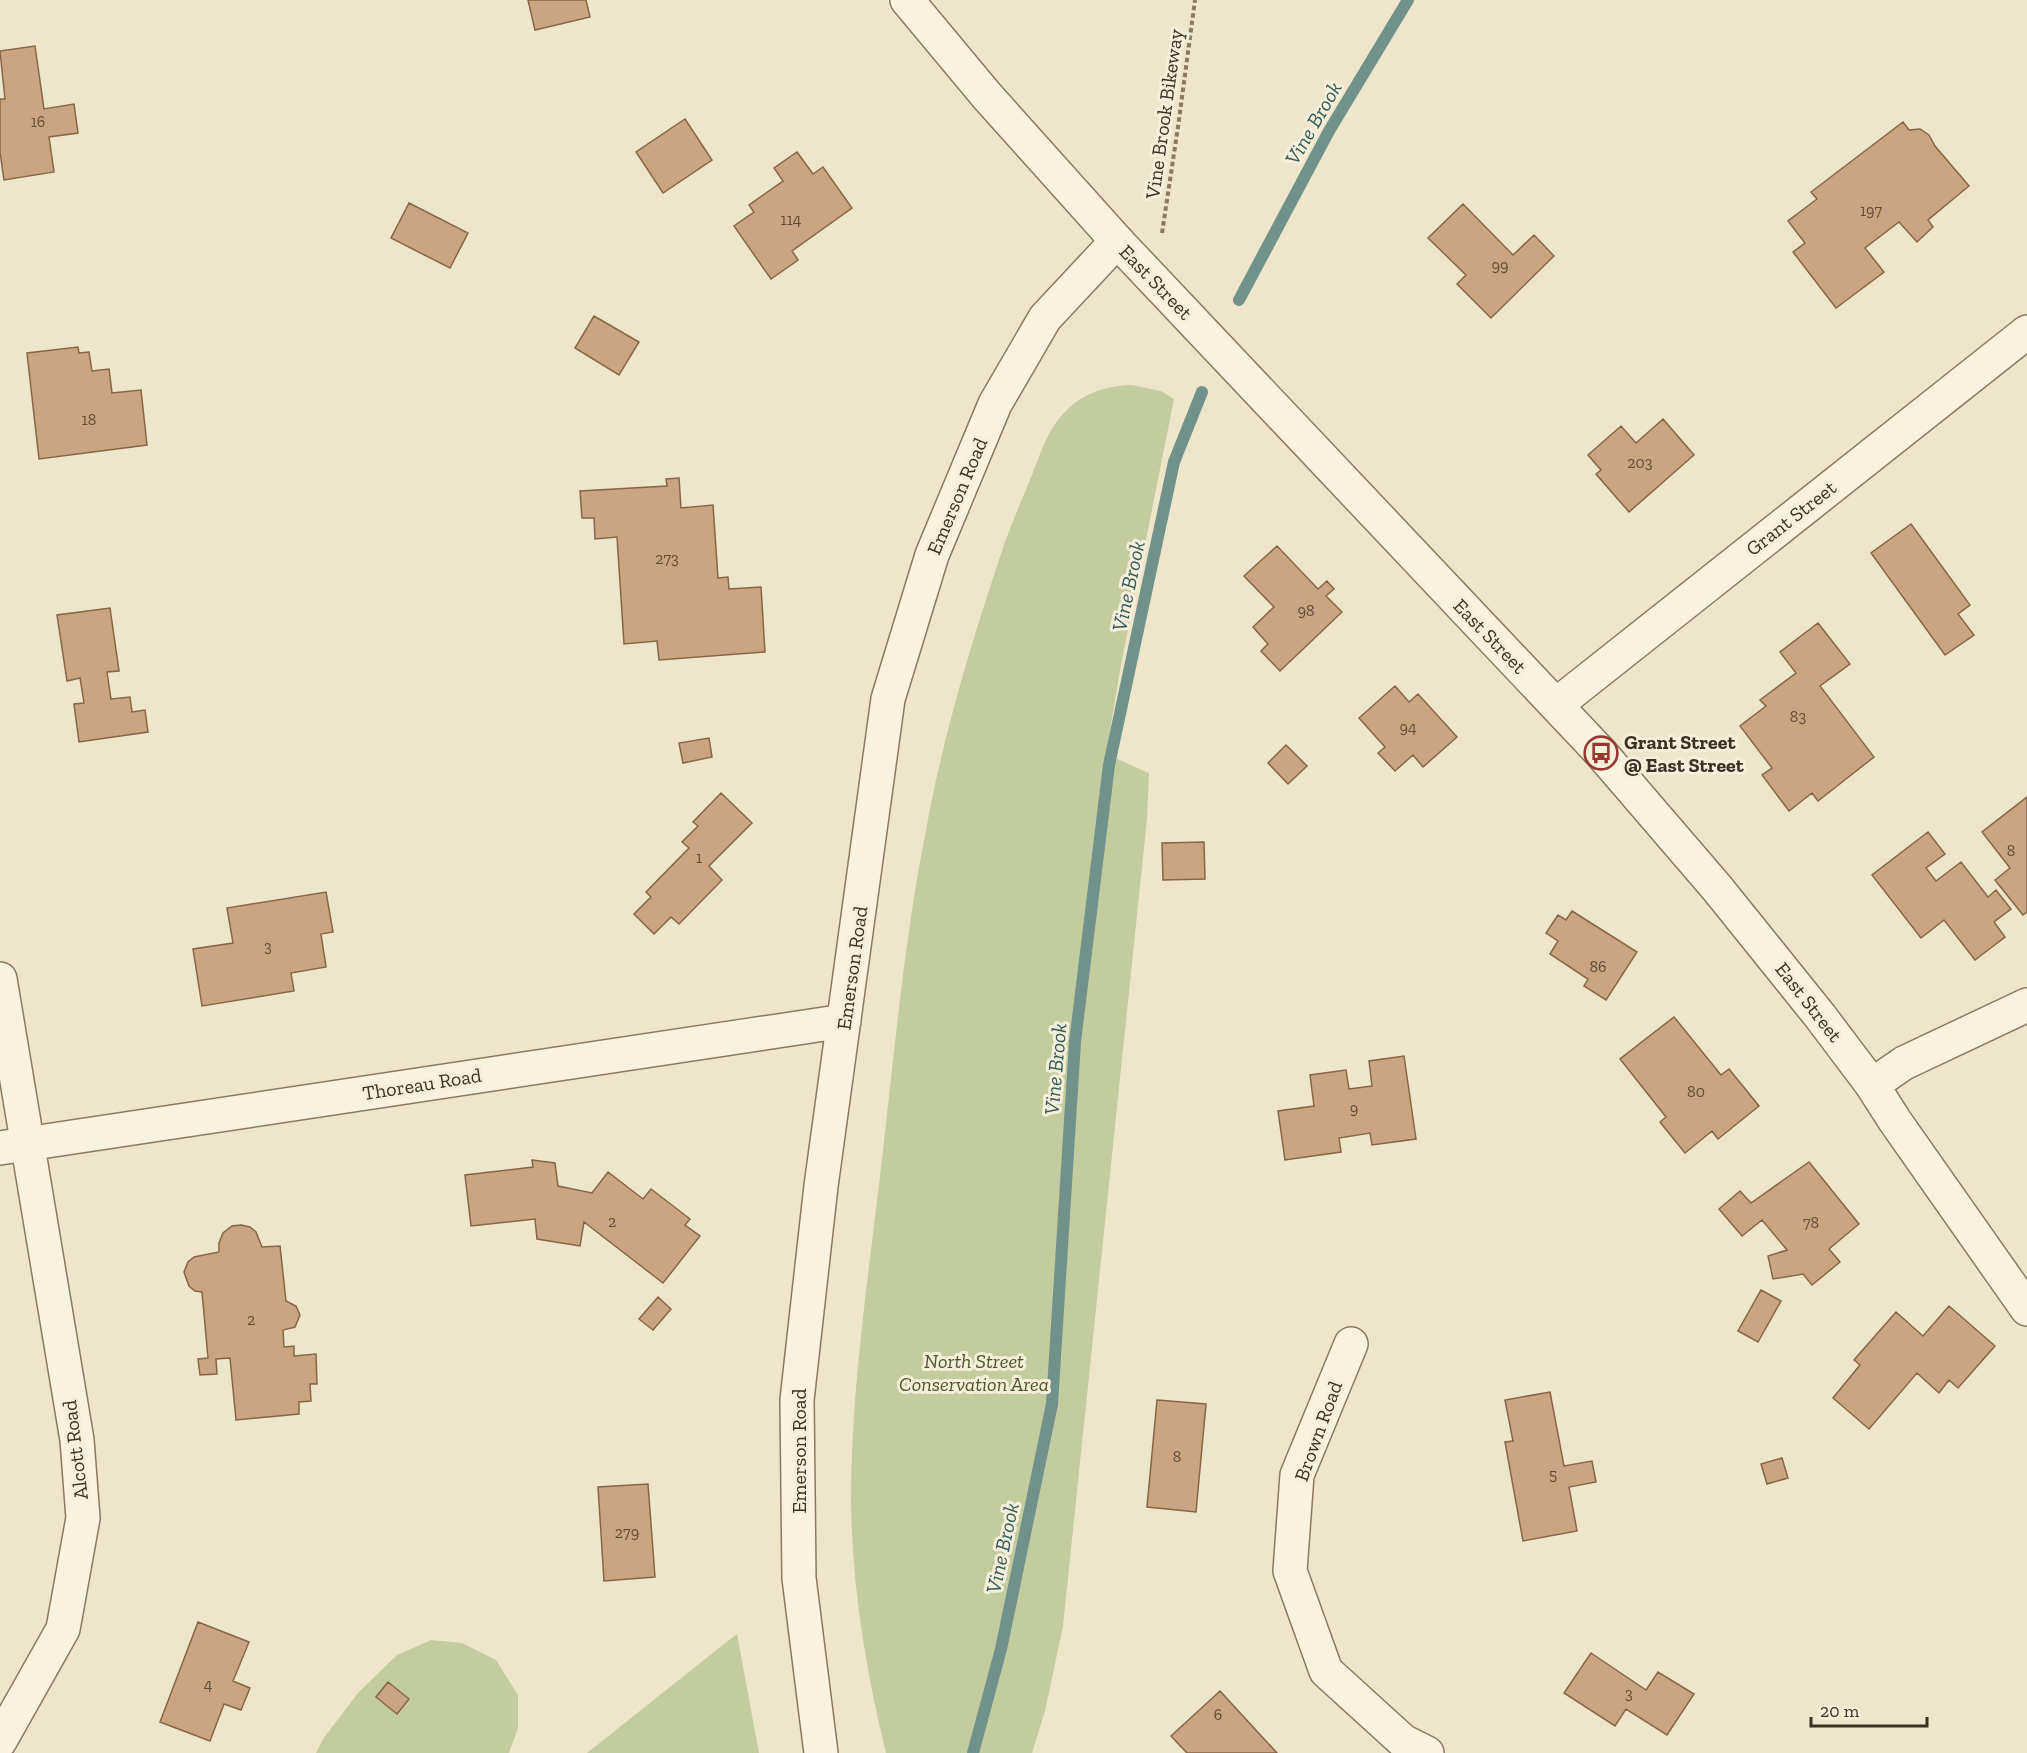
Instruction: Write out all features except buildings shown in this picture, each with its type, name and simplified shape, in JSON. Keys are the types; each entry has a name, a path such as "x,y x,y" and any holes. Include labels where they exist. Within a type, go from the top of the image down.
{"street":[{"name":"East Street","path":"907,0 987,96 1117,242 1556,705 1643,800 1798,988 1872,1085 2027,1309"},
{"name":"Emerson Road","path":"821,1753 799,1578 797,1400 821,1186 888,699 932,555 995,404 1046,318 1117,242"},
{"name":"Grant Street","path":"1556,705 2027,332"},
{"name":"Alcott Road","path":"0,979 14,1146 77,1440 83,1518 63,1629 0,1741"},
{"path":"1872,1085 1904,1063 2027,1005"},
{"name":"Thoreau Road","path":"14,1146 844,1021"},
{"name":"Brown Road","path":"1352,1344 1297,1475 1290,1571 1326,1671 1403,1741 1427,1753"}],"path":[{"name":"Vine Brook Bikeway","path":"1162,233 1195,0"}],"green space":[{"name":"North Street Conservation Area","path":"1131,385 1161,391 1174,399 1121,665 1106,754 1149,773 1147,819 1063,1626 1045,1711 1032,1753 886,1753 866,1660 857,1597 852,1534 852,1460 857,1376 866,1293 900,999 918,872 950,720 1005,542 1042,449 1060,418 1080,399 1104,389"},
{"path":"737,1634 759,1753 587,1753 719,1648"},
{"path":"431,1640 462,1643 496,1660 518,1695 518,1728 509,1753 316,1753 323,1739 358,1693 397,1655"}],"waterway":[{"name":"Vine Brook","path":"1239,300 1329,131 1408,0"},
{"name":"Vine Brook","path":"973,1753 1001,1649 1052,1404 1075,1042 1109,765 1174,462 1202,392"}],"place":[{"name":"Grant Street @ East Street","path":"1601,753"}]}
